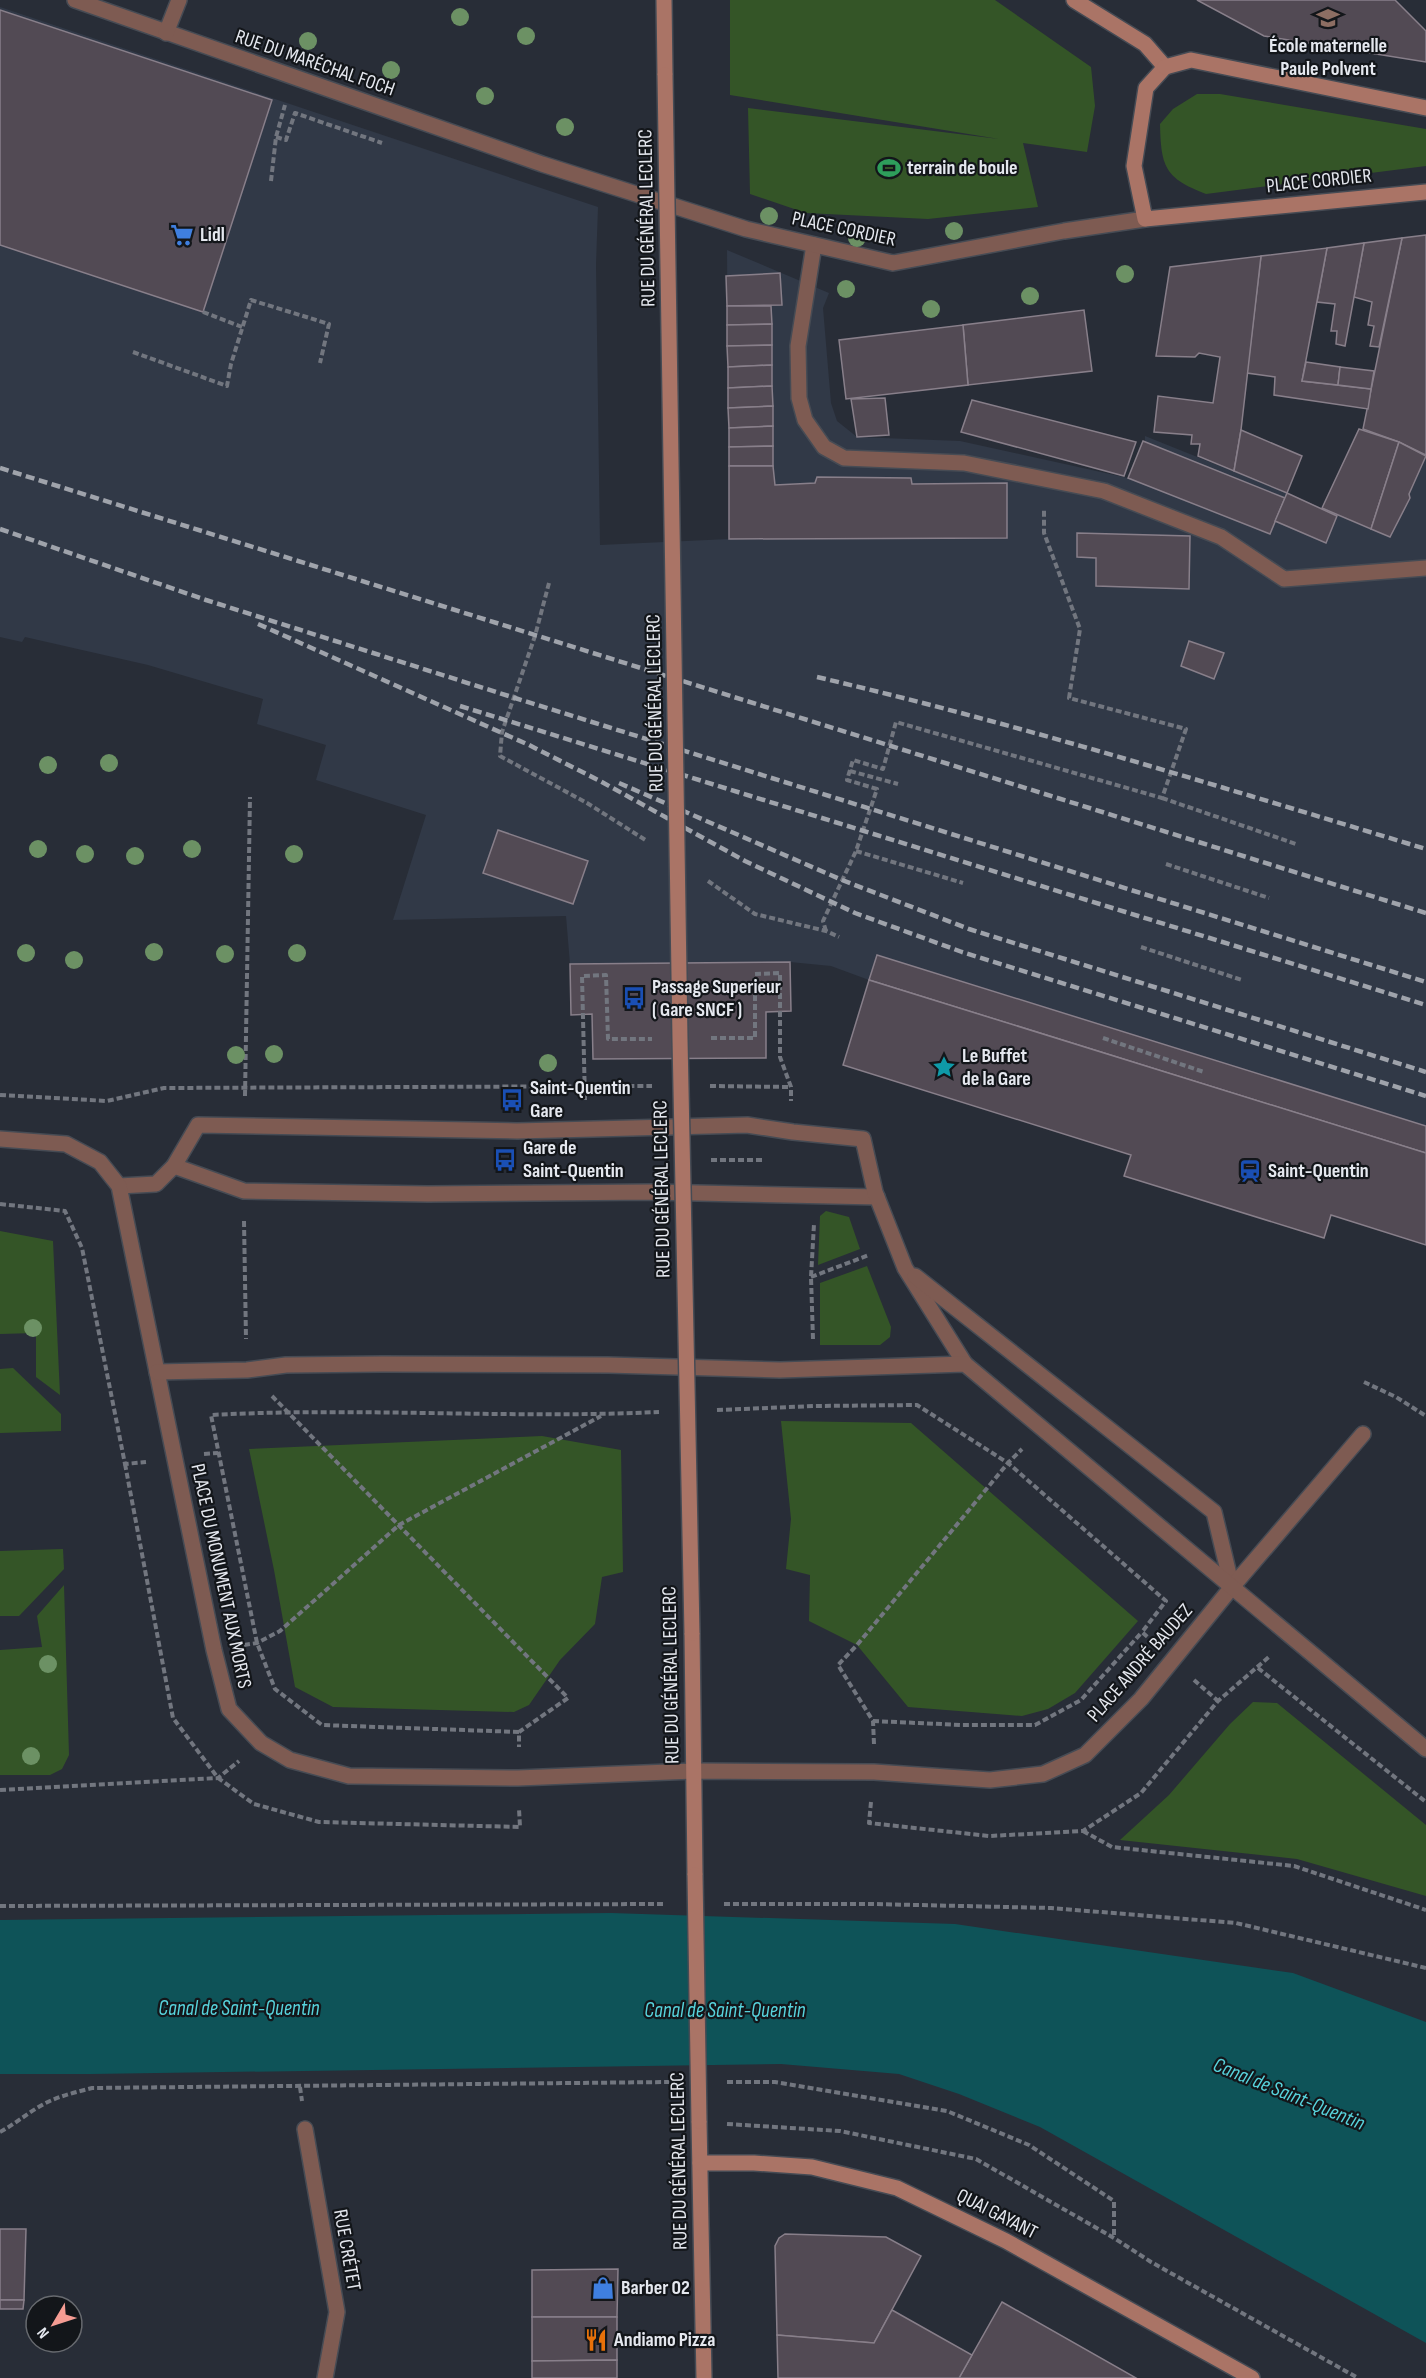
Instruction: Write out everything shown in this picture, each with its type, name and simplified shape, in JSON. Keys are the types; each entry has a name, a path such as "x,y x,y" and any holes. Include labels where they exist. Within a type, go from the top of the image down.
{"main road":[{"name":"RUE DU GÉNÉRAL LECLERC","path":"664,0 704,2378"},
{"path":"1074,0 1145,44 1165,68"},
{"path":"1145,219 1134,166 1146,88 1165,68 1191,60 1426,108"},
{"name":"PLACE CORDIER","path":"1145,219 1426,192"},
{"name":"QUAI GAYANT","path":"700,2163 754,2163 812,2167 897,2188 1006,2241 1229,2372 1252,2378"}],"street":[{"name":"RUE DU MARÉCHAL FOCH","path":"75,0 542,164"},
{"path":"166,33 179,0"},
{"name":"PLACE CORDIER","path":"542,164 746,229 893,263 1064,231 1145,219"},
{"path":"814,245 798,346 799,398 805,420 824,447 844,458 964,463 1104,491 1221,537 1284,579 1426,568"},
{"path":"0,1139 66,1144 100,1162 119,1186 156,1184 174,1166 198,1125 517,1131 747,1125 863,1139 877,1197 904,1268 965,1364 1426,1749"},
{"path":"174,1166 244,1191 815,1194 877,1197"},
{"name":"PLACE DU MONUMENT AUX MORTS","path":"119,1186 214,1650 229,1709 261,1743 290,1761 349,1776 518,1778 694,1771"},
{"path":"904,1268 1214,1512 1232,1587"},
{"path":"157,1372 247,1370 286,1365 371,1364 608,1365 814,1370 965,1364"},
{"name":"PLACE ANDRÉ BAUDEZ","path":"694,1771 874,1772 990,1780 1043,1774 1085,1755 1141,1699 1232,1587 1363,1434"},
{"name":"RUE CRÉTET","path":"305,2129 337,2312 325,2378"}],"path":[{"path":"271,181 276,137 286,141 295,113 384,144"},
{"path":"133,352 227,386 231,364 251,300 329,324 320,363"},
{"path":"203,312 242,327"},
{"path":"1044,478 1044,533 1080,629 1069,698 1186,729 1162,798"},
{"path":"549,583 535,636 502,732 500,756 587,803 652,845"},
{"path":"826,931 823,921 856,851 878,789 847,780 853,760 883,769 896,723 1162,798 1296,844"},
{"path":"850,771 898,784"},
{"path":"243,1125 250,797"},
{"path":"856,851 963,883"},
{"path":"1167,864 1269,898"},
{"path":"699,875 755,914 826,931 839,937"},
{"path":"1141,947 1242,980"},
{"path":"586,1128 582,976 606,975 608,1039 680,1039 755,1038 755,974 780,974 780,1057 791,1086 699,1086"},
{"path":"1102,1038 1204,1072"},
{"path":"0,1095 107,1101 164,1088 653,1086"},
{"path":"244,1191 247,1370 286,1411 567,1698 519,1732 322,1725 275,1689 257,1643 211,1415 286,1411 603,1415 662,1412"},
{"path":"814,1406 811,1277 815,1194"},
{"path":"0,1204 65,1211 82,1248 125,1464 218,1453"},
{"path":"1364,1382 1396,1397 1426,1416"},
{"path":"709,1410 917,1405 1008,1463 1166,1601 1082,1700 1035,1725 962,1725 873,1721"},
{"path":"214,1650 257,1643 280,1631 399,1525 603,1415"},
{"path":"869,1823 874,1772 873,1721 838,1665 1008,1463"},
{"path":"1142,1632 1173,1662"},
{"path":"1218,1701 1258,1668 1291,1636"},
{"path":"1258,1668 1426,1802"},
{"path":"518,1778 519,1732"},
{"path":"0,1790 218,1778 261,1743"},
{"path":"1083,1831 1112,1847 1294,1866 1426,1910"},
{"path":"0,2132 17,2123 38,2107 66,2095 92,2088 671,2082"},
{"path":"718,2082 775,2082 947,2111 1029,2145 1114,2201 1114,2238"},
{"path":"699,2121 840,2131 976,2159 1114,2238 1151,2262 1358,2378"}],"shaded area":[{"path":"0,7 598,207 596,265 600,545 729,539 727,250 829,293 823,308 831,403 837,421 857,437 960,441 1128,478 1143,441 1145,441 1145,436 1370,529 1399,442 1426,455 1426,1126 877,955 869,980 831,966 790,962 570,964 566,916 393,920 426,815 316,780 326,745 257,724 263,699 148,665 25,637 22,642 0,637"}],"green space":[{"path":"730,0 995,0 1091,67 1095,106 1087,152 1023,143 1038,207 928,219 806,213 750,194 748,108 999,139 730,95"},
{"path":"1197,94 1220,94 1426,129 1426,166 1206,194 1173,176 1164,160 1162,150 1160,124 1173,109"},
{"path":"826,1211 849,1217 860,1249 818,1265 820,1216"},
{"path":"0,1231 53,1241 60,1395 36,1377 36,1333 0,1334"},
{"path":"867,1266 891,1327 890,1337 880,1345 820,1345 820,1283"},
{"path":"13,1368 61,1414 61,1431 0,1433 0,1369"},
{"path":"781,1421 911,1423 1138,1621 1075,1693 1048,1709 1022,1716 908,1707 857,1645 809,1621 810,1575 786,1569 791,1519"},
{"path":"542,1436 621,1450 623,1572 602,1577 595,1624 560,1660 529,1705 514,1712 333,1707 295,1687 249,1449"},
{"path":"63,1549 64,1569 19,1616 0,1616 0,1551"},
{"path":"64,1585 69,1755 62,1769 50,1775 0,1775 0,1650 42,1647 37,1616"},
{"path":"1253,1702 1277,1703 1426,1825 1426,1896 1297,1859 1120,1840 1169,1795 1230,1724"}],"water":[{"name":"Canal de Saint-Quentin","path":"611,1913 955,1924 1293,1973 1426,2022 1426,2343 1040,2127 959,2094 899,2074 781,2064 0,2074 0,1920"}],"building":[{"name":"École maternelle Paule Polvent","path":"1197,0 1395,0 1426,31 1426,62 1264,36"},
{"path":"0,10 272,100 203,312 0,245"},
{"path":"1426,235 1426,455 1363,429 1402,238"},
{"path":"1402,238 1379,347 1370,346 1374,326 1368,325 1372,302 1354,297 1364,243"},
{"path":"1364,243 1345,346 1336,344 1337,331 1331,331 1335,304 1317,302 1327,248"},
{"path":"1327,248 1302,381 1371,389 1368,409 1274,395 1275,377 1247,373 1261,256"},
{"path":"1261,256 1241,430 1234,471 1198,456 1200,444 1191,444 1192,435 1154,432 1158,396 1213,403 1220,357 1199,353 1195,357 1156,356 1170,267"},
{"path":"780,273 782,305 727,306 726,276"},
{"path":"727,306 771,306 772,324 727,325"},
{"path":"1084,310 1092,371 968,385 963,325"},
{"path":"772,324 772,345 727,346 727,325"},
{"path":"963,325 968,385 846,399 839,340"},
{"path":"772,345 772,365 728,367 727,346"},
{"path":"1306,362 1340,367 1338,385 1302,381"},
{"path":"772,365 772,386 728,388 728,367"},
{"path":"1340,367 1374,371 1371,389 1338,385"},
{"path":"772,386 773,406 728,408 728,388"},
{"path":"885,398 889,435 857,437 851,399"},
{"path":"972,400 1136,442 1124,476 961,432"},
{"path":"773,406 773,426 729,428 728,408"},
{"path":"773,426 773,446 729,447 729,428"},
{"path":"1359,429 1399,442 1371,529 1322,508"},
{"path":"1241,430 1302,456 1287,493 1234,471"},
{"path":"1143,441 1285,498 1270,534 1128,478"},
{"path":"1399,442 1426,456 1409,494 1410,498 1390,537 1371,529"},
{"path":"773,446 773,466 729,466 729,447"},
{"path":"729,466 773,466 775,485 815,483 817,477 911,478 912,484 1007,483 1007,538 729,539"},
{"path":"1287,493 1337,516 1326,543 1275,521"},
{"path":"1077,533 1190,536 1189,589 1096,586 1096,558 1077,557"},
{"path":"1189,641 1224,653 1214,679 1181,666"},
{"path":"498,830 588,861 573,904 483,873"},
{"path":"877,955 1426,1126 1426,1153 869,980"},
{"path":"790,962 791,1011 766,1012 766,1058 593,1059 592,1014 571,1015 570,964"},
{"path":"869,980 1426,1153 1426,1245 1331,1215 1324,1238 1124,1176 1131,1155 843,1065"},
{"path":"0,2229 26,2229 24,2300 0,2300"},
{"path":"785,2234 886,2237 921,2256 874,2343 777,2335 775,2246 779,2238"},
{"path":"618,2269 617,2317 532,2317 532,2270"},
{"path":"0,2300 24,2300 23,2309 0,2309"},
{"path":"1002,2302 1136,2378 959,2378"},
{"path":"892,2310 972,2355 959,2378 778,2378 777,2335 874,2343"},
{"path":"532,2317 617,2317 617,2360 532,2361"},
{"path":"617,2360 617,2378 532,2378 532,2361"}],"railway":[{"path":"0,468 1426,913"},
{"path":"0,529 206,600 1426,982"},
{"path":"258,624 529,745 600,781 745,861 855,913 962,952 1426,1096"},
{"path":"817,677 1047,736 1426,849"},
{"path":"460,706 1426,1005"},
{"path":"619,783 842,880 969,929 1426,1072"}],"place":[{"name":"École maternelle Paule Polvent","path":"1328,18"},
{"name":"terrain de boule","path":"889,168"},
{"name":"Lidl","path":"182,235"},
{"name":"Passage Superieur ( Gare SNCF )","path":"634,998"},
{"name":"Le Buffet de la Gare","path":"944,1067"},
{"name":"Saint-Quentin Gare","path":"512,1100"},
{"name":"Gare de Saint-Quentin","path":"505,1160"},
{"name":"Saint-Quentin","path":"1250,1171"},
{"name":"Barber 02","path":"603,2288"},
{"name":"Andiamo Pizza","path":"596,2340"}]}
